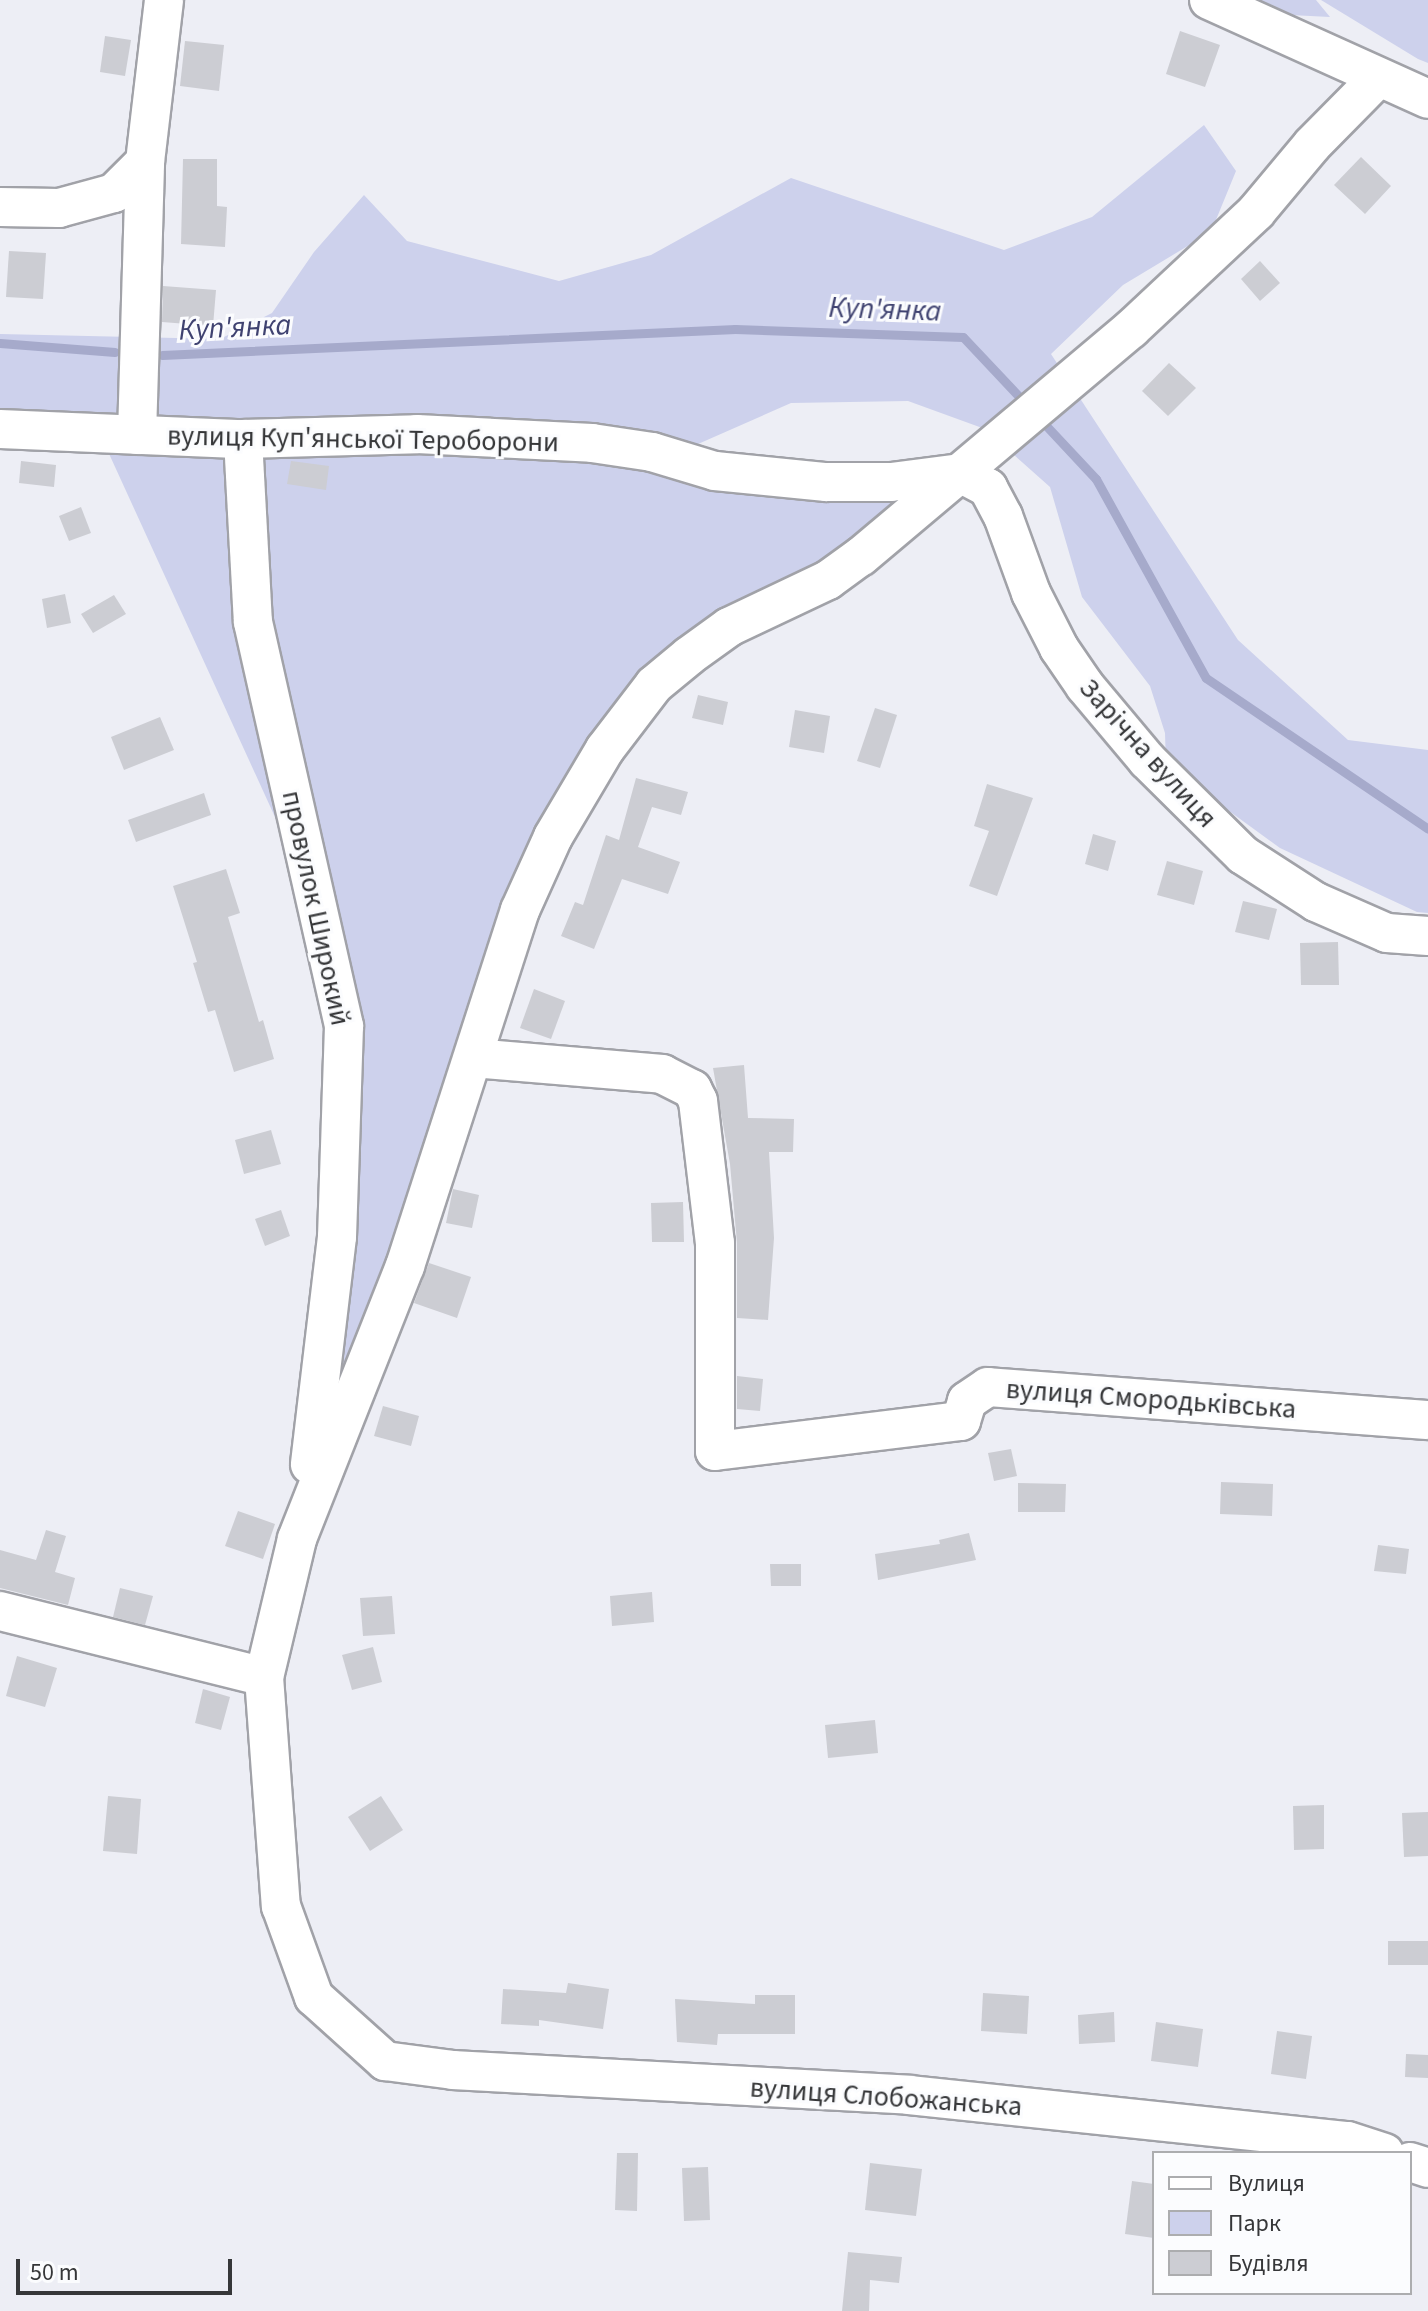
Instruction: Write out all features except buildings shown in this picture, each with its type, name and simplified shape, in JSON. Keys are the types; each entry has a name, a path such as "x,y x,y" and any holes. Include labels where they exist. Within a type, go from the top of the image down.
{"street":[{"path":"137,435 145,162 164,0"},
{"path":"1209,0 1428,99"},
{"path":"0,1611 264,1677 303,1524 405,1266 520,910 553,837 605,749 654,685 729,627 828,580 1131,329 1256,212 1312,145 1378,78"},
{"path":"0,207 59,208 114,193 145,162"},
{"name":"вулиця Куп'янської Тероборони","path":"0,429 243,439 417,434 592,443 652,452 715,471 826,482 891,482 960,473"},
{"name":"провулок Широкий","path":"243,439 253,622 344,1026 337,1237 303,1524"},
{"name":"Зарічна вулиця","path":"960,473 988,488 1003,516 1031,593 1059,648 1085,686 1147,760 1243,855 1316,902 1345,915 1387,933 1428,936"},
{"name":"вулиця Смородьківська","path":"473,1058 662,1074 692,1089 698,1101 715,1243 715,1451 961,1421 967,1401 988,1387 1428,1420"},
{"name":"вулиця Слобожанська","path":"264,1677 281,1906 314,1997 385,2061 453,2070 909,2095 1348,2141 1378,2151"}],"green space":[{"path":"1236,0 1316,0 1330,17 1271,14"},
{"path":"1321,0 1428,0 1428,63 1418,59"},
{"path":"1204,125 1236,171 1211,232 1123,285 1051,354 1238,640 1348,740 1428,750 1428,913 1417,912 1280,848 1166,765 1165,733 1150,686 1082,597 1050,487 985,429 908,401 791,403 673,455 960,473 689,656 553,837 303,1524 344,1040 280,828 100,434 0,429 0,334 220,339 272,313 314,252 364,195 407,241 559,281 651,255 791,178 1004,250 1092,217"}],"waterway":[{"name":"Куп'янка","path":"162,355 735,329 963,337 1028,406"},
{"name":"Куп'янка","path":"0,343 115,352"},
{"name":"Куп'янка","path":"1038,417 1096,479 1206,678 1428,829"}]}
